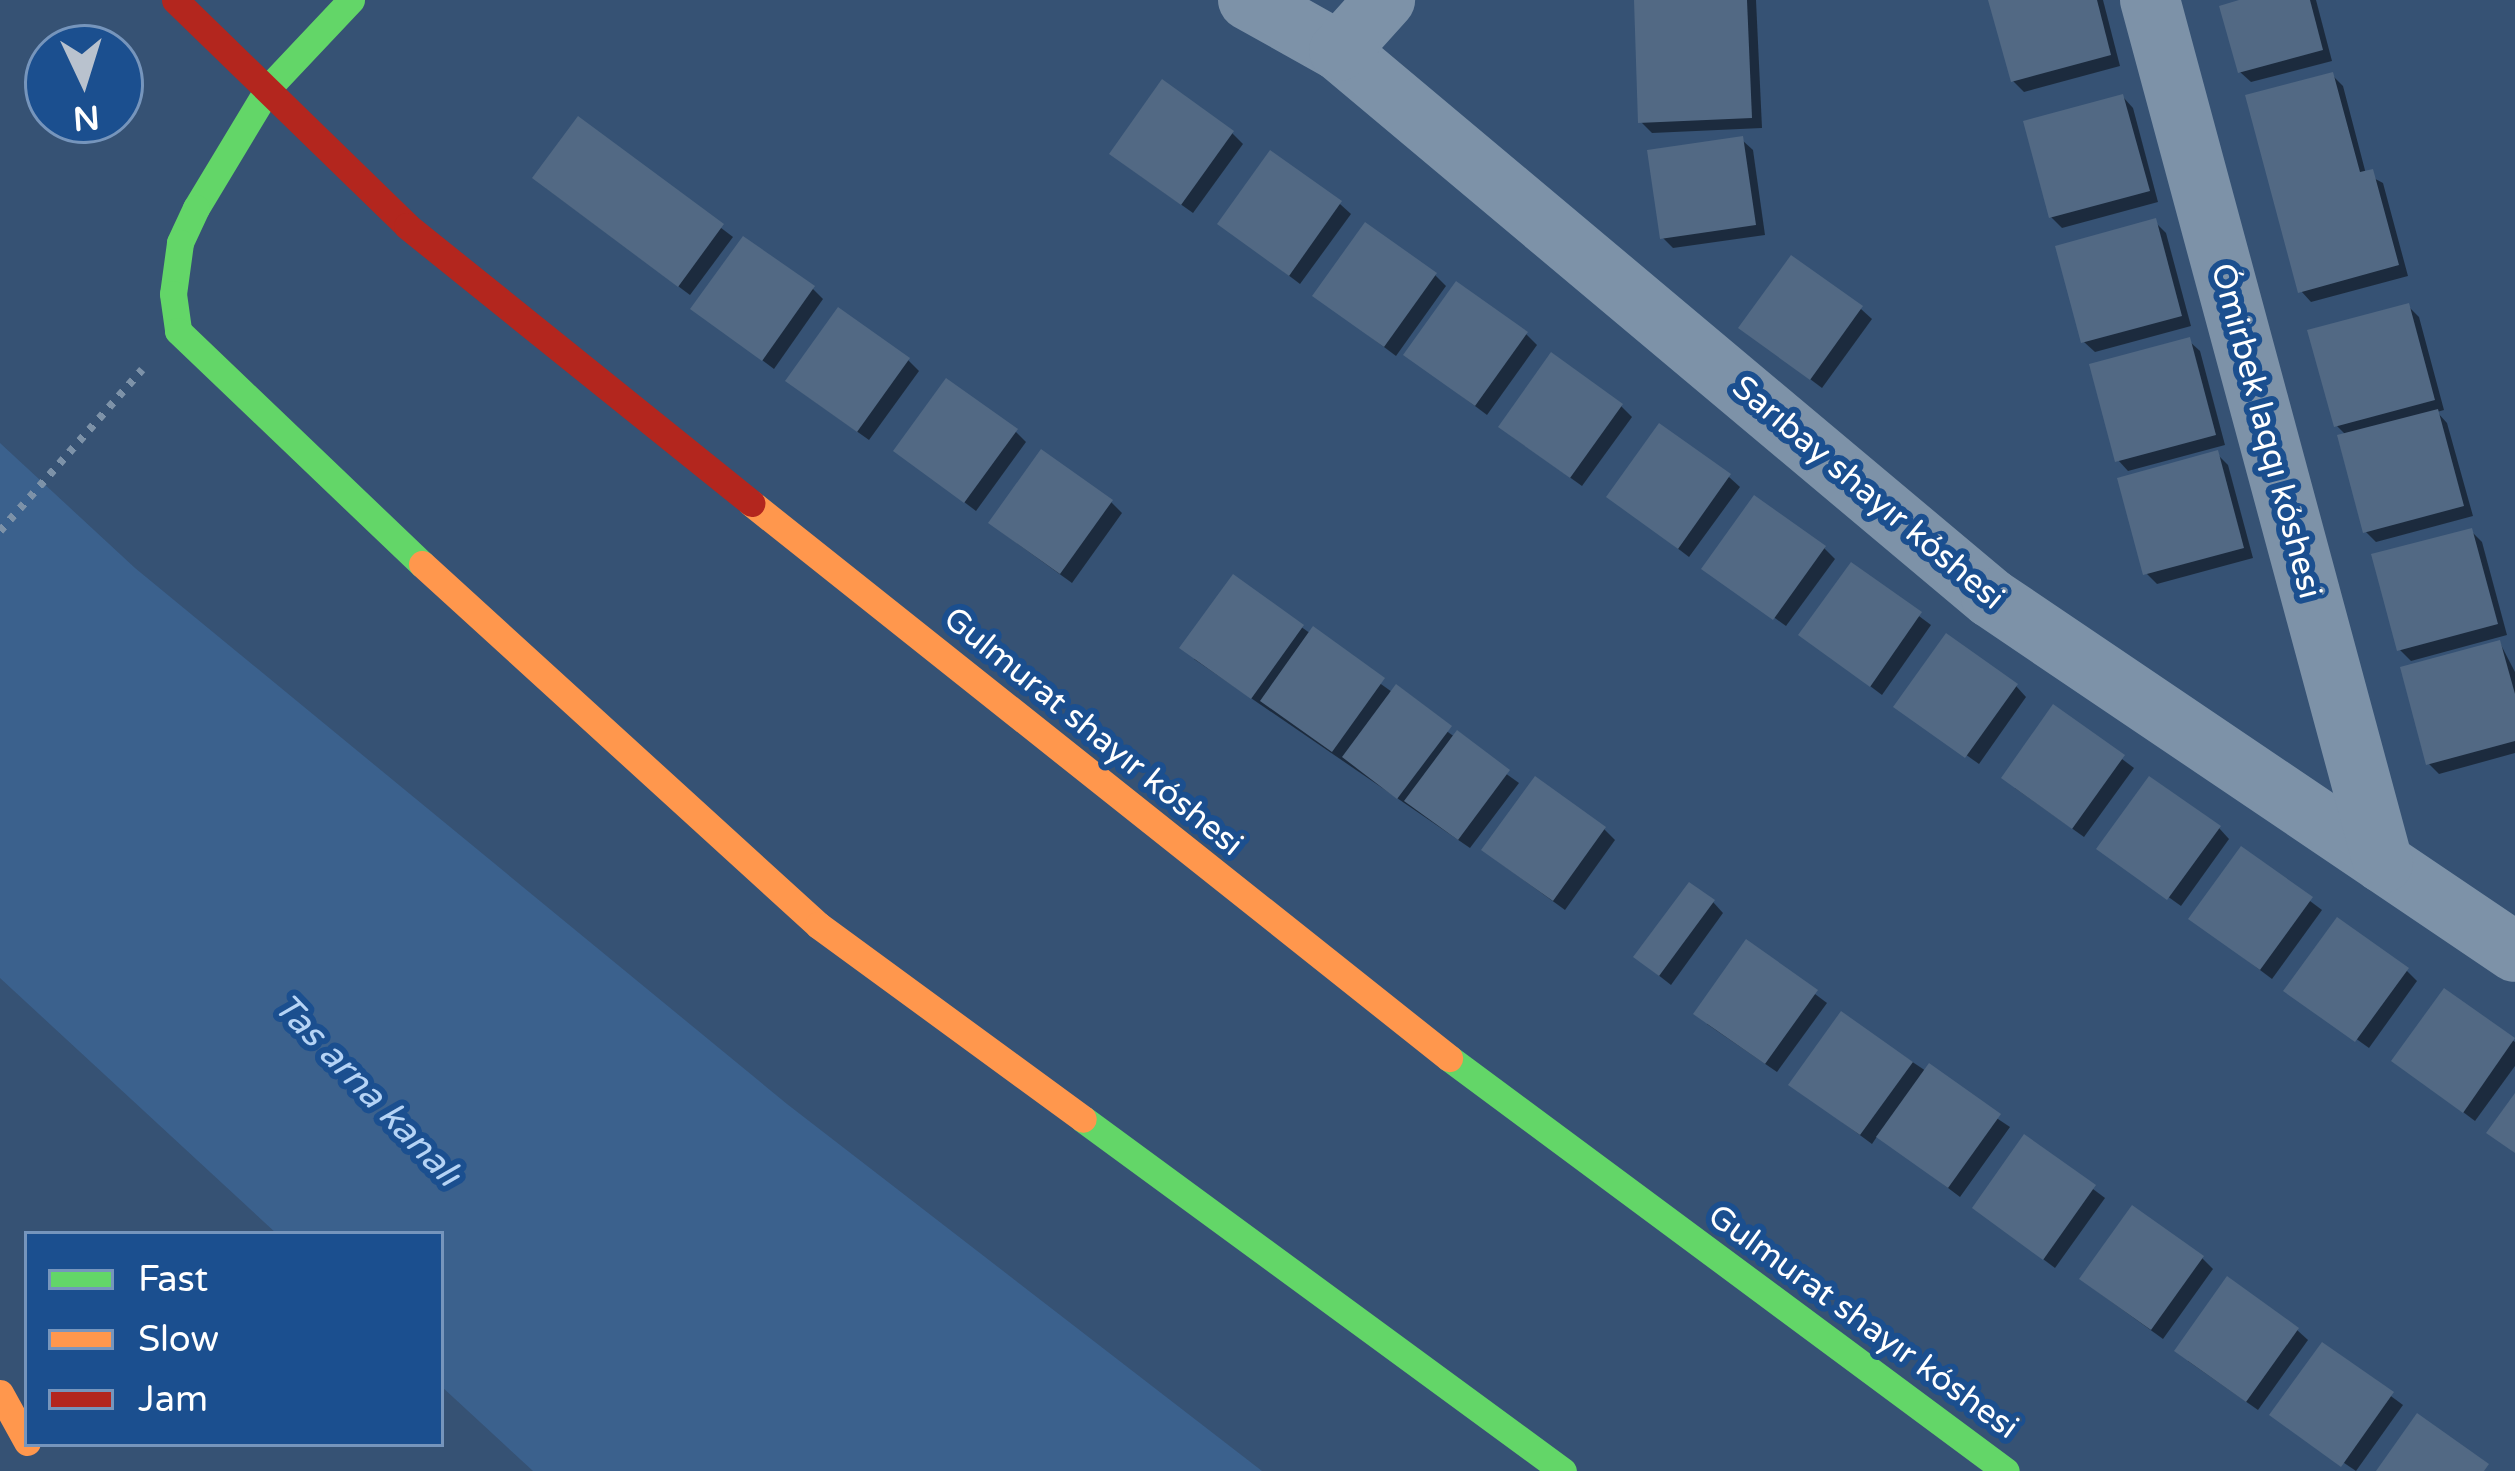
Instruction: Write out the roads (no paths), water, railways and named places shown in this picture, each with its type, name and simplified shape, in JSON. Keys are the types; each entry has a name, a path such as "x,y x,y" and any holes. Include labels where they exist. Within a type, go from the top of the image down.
{"street":[{"name":"Gulmurat shayır kóshesi","path":"175,0 407,226 1188,855 1568,1151 2006,1471"},
{"path":"351,0 269,87 196,208 180,243 172,294 178,331 240,398 818,925 1563,1471"},
{"name":"Sarıbay shayır kóshesi","path":"1248,0 1339,51 1990,598 2515,952"},
{"path":"1339,51 1385,0"},
{"name":"Ómirbek laqqı kóshesi","path":"2150,0 2383,863"},
{"path":"0,1393 24,1436"}],"water":[{"name":"Tas arna kanalı","path":"0,443 135,568 787,1104 1262,1471 533,1471 444,1389 444,1231 274,1231 0,978"}]}
